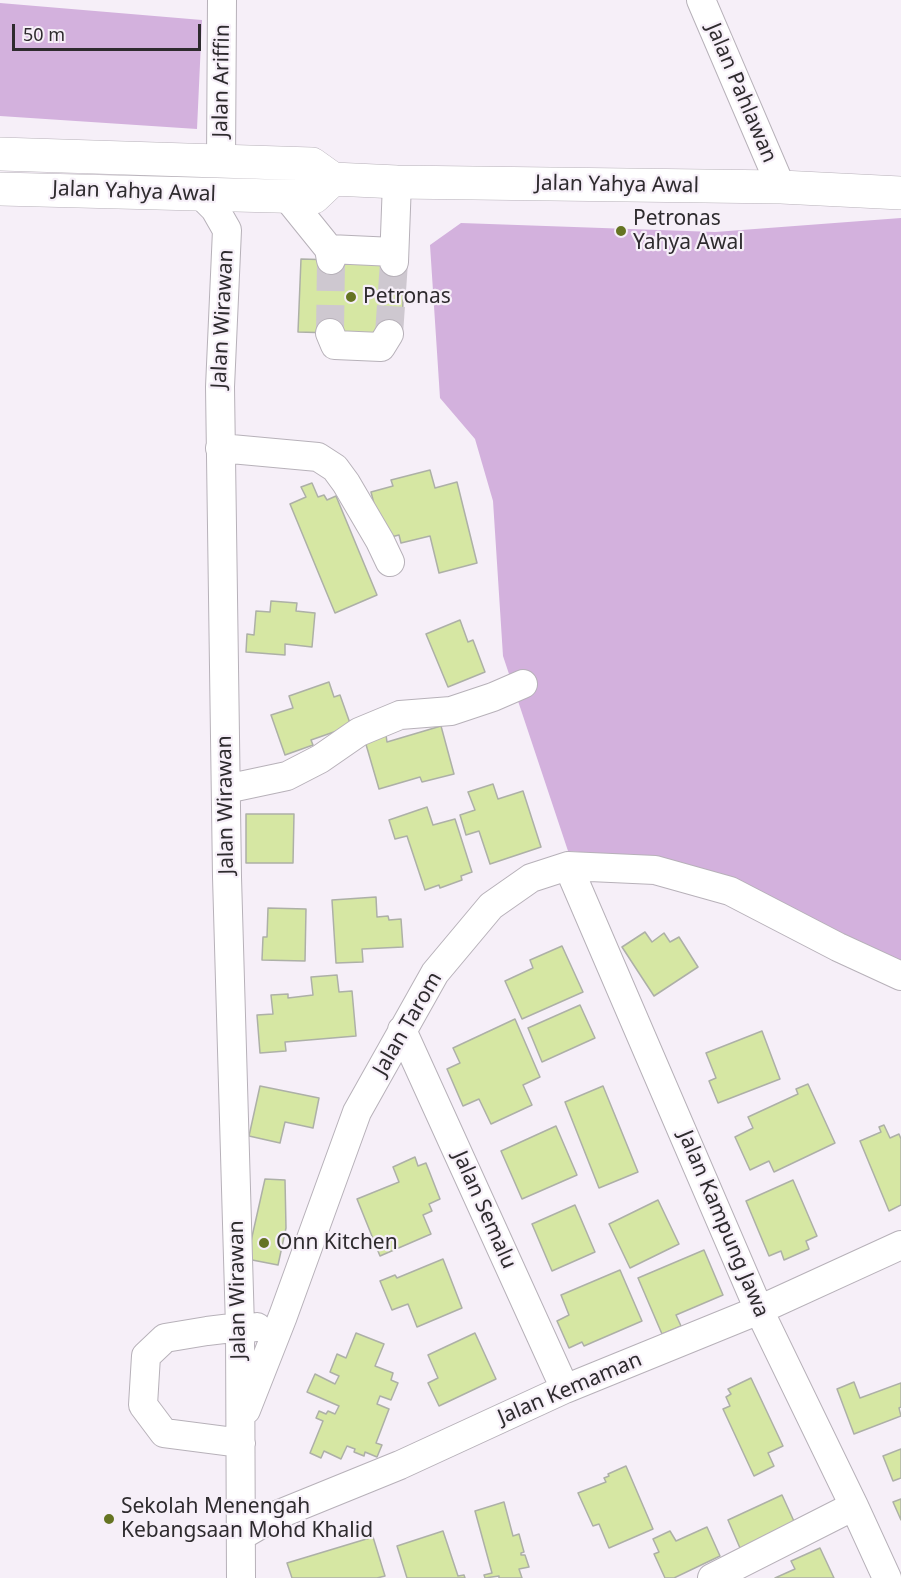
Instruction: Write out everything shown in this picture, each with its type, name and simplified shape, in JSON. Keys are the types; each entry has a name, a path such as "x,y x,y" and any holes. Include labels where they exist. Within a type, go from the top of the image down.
{"main road":[{"name":"Jalan Yahya Awal","path":"0,154 312,164 333,179 397,182 781,187 901,193"},
{"name":"Jalan Yahya Awal","path":"0,189 314,196 333,179"}],"street":[{"name":"Jalan Ariffin","path":"221,162 222,0"},
{"name":"Jalan Pahlawan","path":"701,0 781,187"},
{"path":"228,230 243,213 278,196 330,254 394,257 397,182"},
{"name":"Jalan Wirawan","path":"200,194 215,209 228,230 220,387 220,448 240,1327 240,1434"},
{"path":"330,333 335,345 381,347 389,334"},
{"path":"220,448 318,457 335,468 380,540 390,562"},
{"path":"226,789 287,776 320,759 359,732 400,715 451,711 523,684"},
{"name":"Jalan Tarom","path":"241,1578 240,1434 357,1112 435,973 491,906 531,878 568,866 655,870 730,891 838,947 901,976"},
{"name":"Jalan Kampung Jawa","path":"568,866 759,1310 887,1578"},
{"name":"Jalan Semalu","path":"402,1030 565,1389"},
{"name":"Jalan Kemaman","path":"241,1536 277,1515 400,1465 565,1389 759,1310 901,1245"},
{"path":"240,1434 164,1433 143,1406 146,1356 165,1338 240,1327 250,1328 266,1325 283,1316"},
{"path":"712,1578 854,1506"}],"shaded area":[{"path":"0,3 202,20 197,129 0,116"},
{"path":"901,218 901,966 637,857 568,851 503,656 493,501 475,439 440,398 430,245 461,223 715,232"}],"building":[{"name":"Petronas","path":"301,259 404,262 402,335 298,332"},
{"path":"430,470 435,488 457,482 477,563 439,573 430,536 401,543 399,535 383,539 371,492 393,486 391,480"},
{"path":"312,483 318,497 324,495 327,500 336,496 377,595 335,613 290,504 306,497 301,487"},
{"path":"271,601 297,603 296,611 315,613 312,647 285,644 285,655 246,652 247,634 254,635 256,611 270,612"},
{"path":"460,620 468,642 473,640 485,672 448,687 426,634"},
{"path":"329,682 334,697 340,695 351,726 311,740 313,745 285,755 271,715 293,708 289,696"},
{"path":"441,726 454,774 422,782 420,777 379,789 365,741 386,735 387,742"},
{"path":"493,784 498,799 523,791 541,847 490,864 479,831 466,835 460,815 475,810 468,792"},
{"path":"427,807 433,825 455,819 472,872 461,876 462,880 440,888 439,885 425,890 407,836 395,839 389,820"},
{"path":"246,814 294,814 293,863 246,863"},
{"path":"376,897 377,917 388,916 389,920 401,919 403,947 362,949 363,962 336,963 332,900"},
{"path":"268,908 306,909 305,961 262,960 263,937 267,937"},
{"path":"645,932 652,942 664,933 670,942 679,937 698,967 654,996 622,947"},
{"path":"562,946 583,992 522,1019 505,981 533,968 530,960"},
{"path":"337,975 339,992 352,991 356,1036 285,1042 286,1051 260,1053 257,1015 273,1014 271,995 288,994 288,998 313,995 311,977"},
{"path":"580,1005 595,1038 542,1062 528,1028"},
{"path":"515,1019 540,1077 523,1085 532,1105 491,1124 479,1099 463,1106 447,1069 460,1063 453,1048"},
{"path":"762,1031 780,1079 718,1103 709,1081 716,1078 706,1053"},
{"path":"808,1084 835,1143 774,1172 769,1161 750,1170 735,1137 753,1128 748,1117 798,1094 796,1089"},
{"path":"260,1086 319,1098 313,1128 285,1122 280,1143 249,1136"},
{"path":"603,1086 638,1172 599,1188 565,1102"},
{"path":"884,1125 890,1138 899,1134 901,1139 901,1205 889,1211 860,1141 881,1132 879,1127"},
{"path":"556,1126 577,1175 522,1199 501,1151"},
{"path":"415,1157 418,1166 426,1163 440,1199 429,1204 432,1211 423,1215 431,1234 380,1256 357,1199 399,1182 393,1167"},
{"path":"265,1179 285,1180 286,1228 278,1265 247,1259"},
{"path":"793,1180 817,1236 806,1241 809,1249 784,1260 781,1251 769,1256 746,1201"},
{"path":"658,1200 679,1244 630,1268 609,1224"},
{"path":"575,1205 595,1252 552,1271 532,1224"},
{"path":"704,1250 723,1295 676,1315 681,1326 662,1334 638,1278"},
{"path":"443,1259 462,1308 417,1327 408,1304 392,1310 380,1281 395,1275 397,1278"},
{"path":"620,1270 642,1321 584,1346 582,1342 569,1348 557,1321 569,1315 561,1295"},
{"path":"356,1333 384,1344 375,1366 393,1373 391,1380 398,1383 391,1400 380,1396 377,1404 389,1409 376,1443 382,1445 377,1457 365,1452 364,1456 347,1446 341,1459 324,1451 321,1458 310,1453 323,1421 316,1418 319,1411 335,1414 339,1406 307,1392 315,1374 335,1384 339,1376 330,1372 337,1354 346,1358"},
{"path":"475,1333 496,1379 439,1406 428,1383 438,1378 428,1355"},
{"path":"751,1378 783,1446 768,1453 774,1466 754,1476 723,1409 730,1406 726,1397 731,1394 728,1389"},
{"path":"854,1382 860,1398 901,1383 901,1407 899,1408 901,1416 854,1434 837,1389"},
{"path":"901,1449 901,1478 893,1481 883,1456"},
{"path":"626,1466 653,1529 609,1548 599,1524 593,1526 578,1493 606,1482 604,1478 609,1476 608,1474"},
{"path":"782,1495 798,1530 743,1555 728,1520"},
{"path":"901,1499 901,1520 893,1502"},
{"path":"504,1502 513,1536 519,1534 524,1552 521,1555 525,1555 529,1567 519,1569 522,1578 499,1578 499,1576 485,1578 484,1575 492,1573 475,1511"},
{"path":"707,1527 720,1556 674,1578 665,1578 654,1554 659,1552 653,1539 670,1531 676,1541"},
{"path":"443,1531 458,1576 464,1575 465,1578 407,1578 397,1546"},
{"path":"373,1537 385,1576 377,1578 292,1578 287,1563"},
{"path":"820,1548 834,1578 775,1578 795,1569 791,1561"}],"tunnel":[{"path":"330,333 331,260"},
{"path":"389,334 394,262"}],"place":[{"name":"Petronas Yahya Awal","path":"621,231"},
{"name":"Petronas","path":"351,297"},
{"name":"Onn Kitchen","path":"264,1243"},
{"name":"Sekolah Menengah Kebangsaan Mohd Khalid","path":"109,1519"}]}
